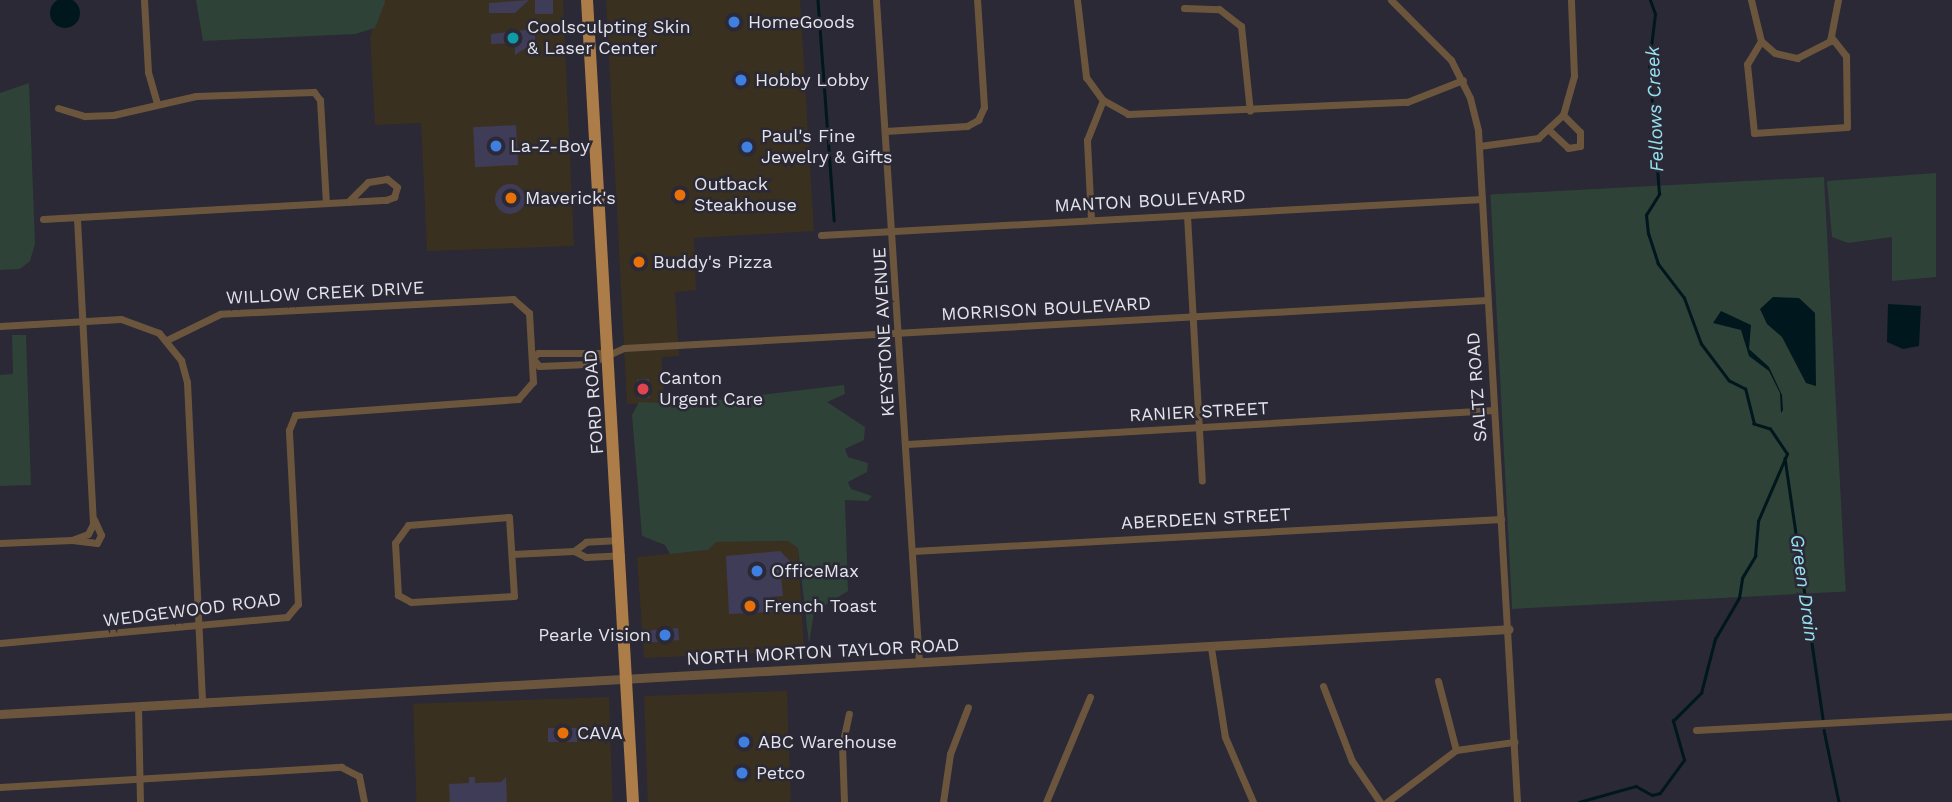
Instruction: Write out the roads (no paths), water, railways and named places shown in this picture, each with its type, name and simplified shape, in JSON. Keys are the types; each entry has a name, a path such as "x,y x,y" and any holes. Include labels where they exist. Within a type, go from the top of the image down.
{"main road":[{"name":"FORD ROAD","path":"587,0 621,540 633,802"}],"street":[{"path":"144,0 148,72 157,104"},
{"name":"KEYSTONE AVENUE","path":"876,0 894,231 919,663"},
{"path":"885,131 967,126 978,120 984,107 977,0"},
{"path":"1077,0 1082,65 1103,100 1142,117 1407,102 1462,80"},
{"name":"SALTZ ROAD","path":"1391,0 1437,42 1462,80 1479,146 1517,802"},
{"path":"1479,146 1516,145 1549,130 1563,115 1573,87 1571,0"},
{"path":"1751,0 1761,41 1775,53 1797,58 1820,50 1832,37 1838,0"},
{"path":"1184,8 1219,9 1241,26 1250,111"},
{"path":"1761,41 1747,64 1754,133 1847,127 1846,57 1832,37"},
{"path":"58,108 85,116 125,114 196,96 314,92 320,100 326,203"},
{"path":"1091,220 1087,140 1103,100"},
{"path":"1549,130 1567,148 1580,146 1580,132 1563,115"},
{"path":"43,219 348,202 391,199 397,187 387,179 368,182 348,202"},
{"name":"MANTON BOULEVARD","path":"821,235 1482,199"},
{"path":"1186,215 1202,481"},
{"path":"0,543 72,540 97,543 101,536 94,519 77,217"},
{"name":"WILLOW CREEK DRIVE","path":"167,340 220,314 513,299 529,311 533,358"},
{"name":"MORRISON BOULEVARD","path":"609,353 900,333 1487,300"},
{"path":"0,326 121,318 167,340 187,382 202,704"},
{"path":"538,353 609,353 588,364 539,366 533,358 538,353"},
{"name":"WEDGEWOOD ROAD","path":"0,643 112,637 199,622 285,618 296,608 289,430 295,415 518,399 531,388 533,358"},
{"name":"RANIER STREET","path":"906,444 1494,410"},
{"path":"509,517 512,554 514,596 411,602 398,595 395,543 414,523 509,517"},
{"path":"72,540 88,534 94,519"},
{"name":"ABERDEEN STREET","path":"913,551 1501,519"},
{"path":"575,551 586,542 621,540"},
{"path":"512,554 575,551 586,557 621,555"},
{"name":"NORTH MORTON TAYLOR ROAD","path":"0,714 1211,648 1509,629"},
{"path":"1211,648 1225,737 1253,802"},
{"path":"1438,681 1456,750"},
{"path":"1323,686 1352,761 1380,802"},
{"path":"1046,802 1090,697"},
{"path":"138,707 140,802"},
{"path":"943,802 950,754 968,707"},
{"path":"844,802 842,746 849,714"},
{"path":"1696,730 1952,716"},
{"path":"1387,802 1456,750 1514,742"},
{"path":"0,787 139,776 341,766 359,776 364,802"}],"water":[{"path":"65,-2 75,3 80,13 75,23 65,28 55,23 50,13 55,3"},
{"path":"1773,297 1799,298 1815,313 1816,386 1806,383 1782,337 1767,324 1760,309"},
{"path":"1888,304 1921,306 1919,346 1903,349 1887,342"},
{"path":"1721,311 1751,325 1749,349 1769,367 1782,395 1781,413 1780,393 1769,371 1749,356 1741,330 1713,323"}],"waterway":[{"path":"818,0 834,220"},
{"name":"Fellows Creek","path":"1579,802 1636,786 1652,795 1660,793 1684,760 1673,721 1701,693 1715,639 1739,598 1742,578 1755,556 1758,521 1787,454 1770,429 1754,424 1745,389 1729,381 1701,344 1684,298 1658,264 1648,234 1646,215 1659,194 1649,63 1655,14 1650,0"},
{"name":"Green Drain","path":"1785,458 1823,718"},
{"name":"Green Drain","path":"1824,730 1839,802"}],"place":[{"name":"HomeGoods","path":"734,22"},
{"name":"Coolsculpting Skin & Laser Center","path":"513,38"},
{"name":"Hobby Lobby","path":"741,80"},
{"name":"La-Z-Boy","path":"496,146"},
{"name":"Paul's Fine Jewelry & Gifts","path":"747,147"},
{"name":"Outback Steakhouse","path":"680,195"},
{"name":"Maverick's","path":"511,198"},
{"name":"Buddy's Pizza","path":"639,262"},
{"name":"Canton Urgent Care","path":"643,389"},
{"name":"OfficeMax","path":"757,571"},
{"name":"French Toast","path":"750,606"},
{"name":"Pearle Vision","path":"665,635"},
{"name":"CAVA","path":"563,733"},
{"name":"ABC Warehouse","path":"744,742"},
{"name":"Petco","path":"742,773"}]}
